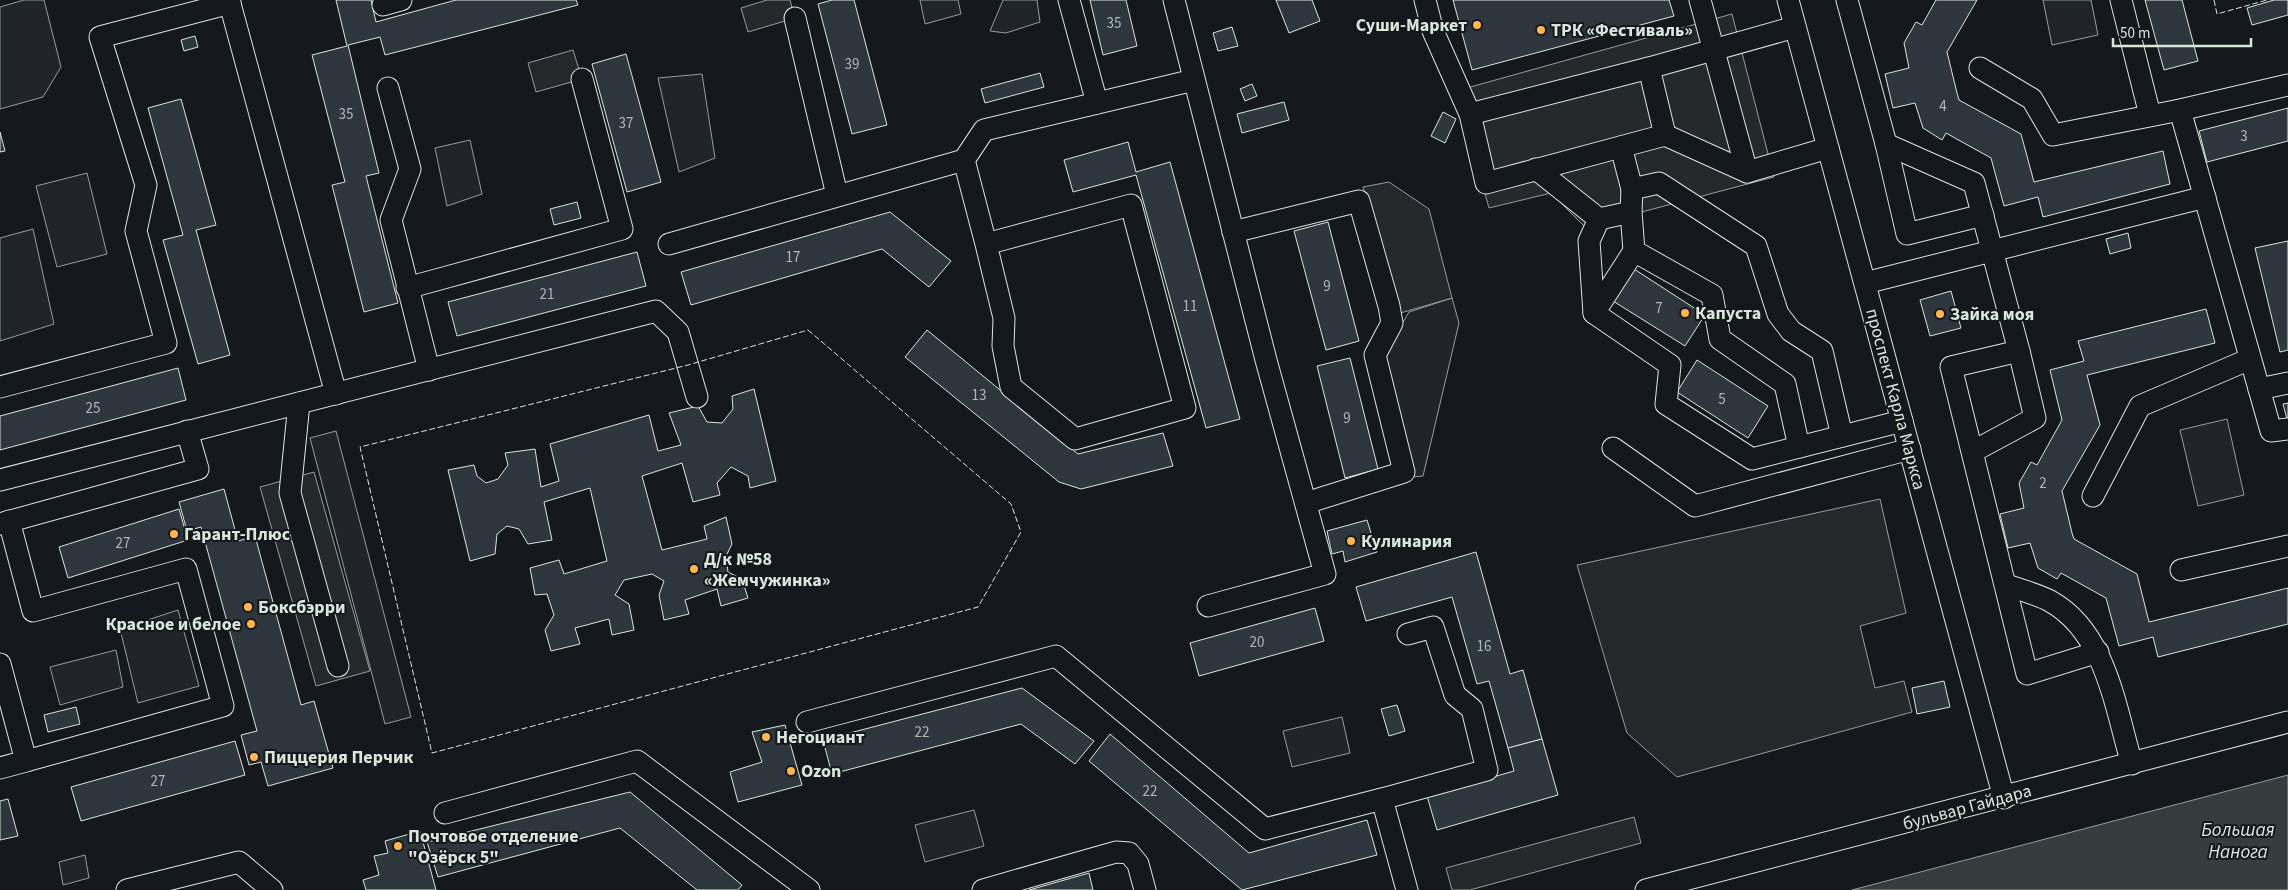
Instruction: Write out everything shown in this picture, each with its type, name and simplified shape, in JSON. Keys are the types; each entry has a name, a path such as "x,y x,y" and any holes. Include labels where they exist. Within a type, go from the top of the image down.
{"street":[{"path":"1069,0 1097,103"},
{"path":"1174,0 1233,232 1325,574 1208,606"},
{"path":"1425,0 1433,31 1470,114 1486,183 1665,135 1747,172 1828,148"},
{"path":"1700,0 1747,172"},
{"name":"проспект Карла Маркса","path":"1788,0 2004,798"},
{"path":"1847,0 1886,144 1907,234 1983,215"},
{"path":"2121,0 2150,115"},
{"path":"0,387 166,343 136,231 146,185 100,37 230,1 336,394"},
{"path":"795,18 837,195"},
{"path":"1470,114 1649,68 1795,27"},
{"path":"1649,68 1665,135"},
{"path":"1980,68 2032,98 2053,135 2180,110 2288,85"},
{"path":"407,288 622,230 582,79"},
{"path":"668,244 964,160 984,130 1194,80"},
{"path":"388,88 410,169 391,220 429,370"},
{"path":"2180,110 2271,431 2288,429"},
{"path":"1886,144 1974,183 1983,215 2035,418 1972,452"},
{"path":"1594,313 1634,251 1631,212 1632,189 1621,147"},
{"path":"964,160 1004,318 1002,346 1011,387 1075,439 1185,408 1131,205 986,244"},
{"path":"1536,169 1599,219"},
{"path":"1632,189 1659,183 1756,246 1778,314 1791,331 1822,350 1842,436"},
{"path":"1865,283 2205,197"},
{"path":"1233,232 1360,201 1389,306 1392,323 1375,355 1404,472 1306,503"},
{"path":"1599,219 1631,212"},
{"path":"1594,313 1589,241 1599,219"},
{"path":"1634,251 1712,295 1720,339 1785,384 1799,447"},
{"path":"0,480 187,430 336,394 656,311 678,332 697,397"},
{"path":"1594,313 1670,365 1666,404 1752,459 1902,421"},
{"path":"2019,351 1951,368 2007,585 2027,674 2098,652"},
{"path":"2093,496 2140,406 2250,359"},
{"path":"2259,389 2288,383"},
{"path":"299,403 290,493 338,666"},
{"path":"0,768 224,706 186,568 33,611 4,522 198,469 187,430"},
{"path":"1614,448 1695,506 1910,450"},
{"path":"2181,570 2288,546"},
{"path":"2007,585 2050,600 2078,622 2098,652 2132,764"},
{"path":"807,722 1056,656 1265,828 1382,799 1487,770 1472,709 1455,695 1433,627 1408,634"},
{"path":"0,664 26,761"},
{"name":"бульвар Гайдара","path":"1646,890 2004,798 2288,722"},
{"path":"445,813 637,761 809,890"},
{"path":"1382,799 1407,890"},
{"path":"983,890 1116,852 1129,853 1138,864 1146,890"},
{"path":"127,890 239,862 272,890"}],"shaded area":[{"path":"24,0 44,0 61,67 43,97 0,109 0,7"},
{"path":"767,0 790,0 795,18 748,32 741,8"},
{"path":"920,0 958,0 961,14 925,24"},
{"path":"1003,0 1037,0 1040,22 1006,33 990,31"},
{"path":"2043,0 2091,0 2098,35 2052,45"},
{"path":"1732,14 1774,177 1585,227 1551,193 1489,208 1456,91"},
{"path":"573,50 582,79 536,92 528,63"},
{"path":"702,74 715,158 679,172 658,78"},
{"path":"470,140 482,194 447,206 435,148"},
{"path":"87,173 107,254 57,267 36,186"},
{"path":"1389,182 1429,209 1452,298 1397,314 1363,187"},
{"path":"33,229 54,324 0,341 0,238"},
{"path":"1452,298 1459,323 1423,476 1413,477 1382,358 1409,312"},
{"path":"2227,419 2244,495 2198,506 2180,430"},
{"path":"336,431 411,717 385,724 310,438"},
{"path":"314,472 370,671 316,686 260,487"},
{"path":"1880,499 1906,613 1860,626 1875,688 1904,681 1912,712 1677,777 1627,733 1577,565"},
{"path":"178,610 199,686 138,703 120,629"},
{"path":"116,650 123,687 60,705 50,667"},
{"path":"1342,717 1350,753 1292,767 1283,731"},
{"path":"974,810 984,846 925,862 915,825"},
{"path":"1634,817 1641,843 1470,890 1452,890 1446,868"},
{"path":"85,855 89,878 63,885 59,862"}],"water":[{"name":"Большая Нанога","path":"2288,775 2288,890 1852,890"}],"building":[{"path":"336,0 371,0 376,22 456,0 576,0 578,5 385,55 380,37 348,45 379,173 366,176 398,303 364,312 332,185 345,182 312,55 347,46"},
{"path":"832,0 854,0 887,125 852,134 818,4"},
{"path":"1090,0 1126,0 1137,46 1103,55"},
{"path":"1276,0 1312,0 1320,21 1289,33"},
{"name":"ТРК «Фестиваль»","path":"1453,0 1669,0 1674,16 1472,70"},
{"path":"1936,0 1977,0 1947,52 1959,100 2021,134 2034,182 2163,151 2170,184 2043,217 2038,197 2004,206 1991,158 1946,133 1942,140 1923,128 1915,103 1893,108 1885,74 1909,68 1904,43 1916,22 1922,25"},
{"path":"2145,0 2182,0 2198,61 2164,70"},
{"path":"2274,0 2288,0 2288,15 2252,25 2247,8"},
{"path":"1232,27 1238,46 1218,51 1213,33"},
{"path":"195,36 198,47 184,51 181,40"},
{"path":"626,54 661,182 627,192 592,64"},
{"path":"1040,73 1044,87 985,103 981,89"},
{"path":"1252,84 1257,96 1245,101 1240,89"},
{"path":"181,99 216,225 196,230 230,355 198,364 163,240 183,235 148,108"},
{"path":"1284,102 1289,120 1242,133 1237,114"},
{"path":"2288,108 2288,141 2207,162 2199,131"},
{"path":"1443,112 1456,119 1445,143 1431,136"},
{"path":"0,132 5,151 0,152"},
{"path":"1128,142 1136,172 1170,162 1240,419 1206,428 1136,175 1073,192 1064,160"},
{"path":"577,202 581,218 554,225 550,209"},
{"path":"890,212 951,261 929,287 882,249 691,305 681,272"},
{"path":"1328,222 1359,341 1326,350 1294,231"},
{"path":"2128,233 2131,248 2110,254 2106,239"},
{"path":"2288,241 2288,350 2280,352 2255,248"},
{"path":"637,252 646,286 457,336 448,302"},
{"path":"1634,269 1705,315 1685,346 1613,301"},
{"name":"Зайка моя","path":"1951,291 1961,328 1930,336 1920,300"},
{"path":"2206,309 2215,343 2087,375 2100,425 2062,491 2072,533 2074,539 2137,574 2149,622 2288,588 2288,624 2158,657 2153,637 2119,646 2106,598 2061,573 2057,579 2038,568 2030,543 2008,548 2000,514 2024,508 2019,483 2031,462 2037,465 2062,420 2050,370 2084,361 2078,341"},
{"path":"927,330 1078,454 1163,433 1173,466 1081,489 1059,482 905,357"},
{"path":"1350,358 1378,469 1345,478 1317,366"},
{"path":"1697,360 1768,406 1748,438 1677,392"},
{"path":"178,368 186,400 0,450 0,416"},
{"path":"754,389 776,481 750,488 748,476 731,467 717,483 720,495 693,502 682,463 642,476 662,550 707,539 704,526 726,517 732,544 726,556 728,572 742,579 748,598 721,606 717,589 685,600 689,614 664,620 659,595 664,581 652,574 624,580 615,595 629,604 634,630 612,635 609,619 575,628 580,644 551,651 545,630 554,615 547,594 535,595 530,568 559,560 564,574 607,561 590,488 544,502 552,540 528,544 519,529 507,526 497,534 495,554 470,561 448,470 474,465 477,476 486,483 498,479 508,465 505,453 535,449 541,487 559,481 550,444 649,415 658,451 681,445 669,413 698,406 707,422 722,423 733,409 732,396"},
{"path":"2288,403 2288,419 2287,419 2283,404"},
{"path":"224,489 238,541 255,536 301,705 314,701 333,768 268,786 261,762 249,765 241,735 257,731 201,527 187,531 179,502"},
{"path":"179,509 188,540 68,578 59,547"},
{"name":"Кулинария","path":"1367,520 1377,552 1345,562 1343,551 1332,554 1327,531"},
{"path":"1476,552 1510,674 1523,670 1542,739 1508,748 1489,681 1477,684 1452,597 1366,621 1356,587"},
{"path":"1315,608 1324,641 1199,676 1190,643"},
{"path":"1944,681 1950,707 1917,714 1912,688"},
{"path":"1022,688 1094,741 1075,764 1021,724 832,774 823,740"},
{"path":"1397,705 1405,731 1389,736 1381,709"},
{"path":"76,707 80,724 48,732 44,715"},
{"path":"785,725 802,785 738,802 730,772 762,762 752,732"},
{"path":"1110,734 1249,853 1367,820 1377,855 1242,890 1089,761"},
{"path":"1542,739 1558,795 1437,830 1427,796 1514,771 1508,748"},
{"path":"235,741 245,775 81,821 71,787"},
{"path":"630,792 742,885 738,890 697,890 620,828 438,877 427,842"},
{"path":"8,799 18,836 0,840 0,801"},
{"path":"420,831 436,890 366,890 363,880 379,875 374,856 388,853 385,841"},
{"path":"1089,873 1093,890 1029,890"}],"fence":[{"path":"2214,0 2217,14 2267,0"},
{"path":"808,330 1011,504 1021,532 978,607 432,753 360,447 688,365 808,330"}],"place":[{"name":"Суши-Маркет","path":"1477,25"},
{"name":"ТРК «Фестиваль»","path":"1541,30"},
{"name":"Капуста","path":"1685,313"},
{"name":"Зайка моя","path":"1940,314"},
{"name":"Гарант-Плюс","path":"174,534"},
{"name":"Кулинария","path":"1351,541"},
{"name":"Д/к №58 «Жемчужинка»","path":"694,569"},
{"name":"Боксбэрри","path":"248,607"},
{"name":"Красное и белое","path":"251,624"},
{"name":"Негоциант","path":"766,737"},
{"name":"Пиццерия Перчик","path":"254,757"},
{"name":"Ozon","path":"791,771"},
{"name":"Почтовое отделение \"Озёрск 5\"","path":"398,846"}]}
